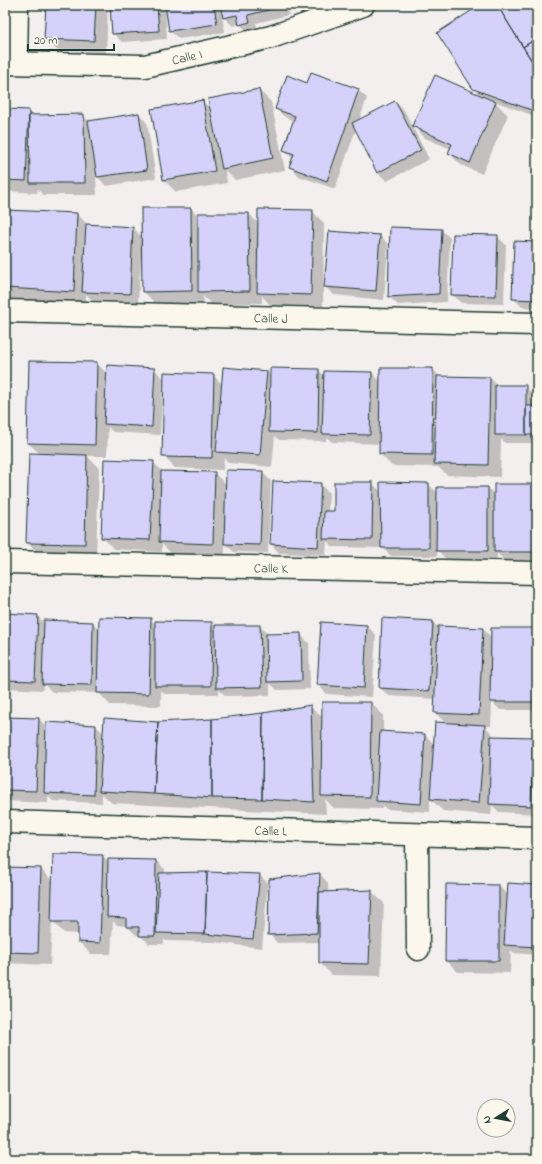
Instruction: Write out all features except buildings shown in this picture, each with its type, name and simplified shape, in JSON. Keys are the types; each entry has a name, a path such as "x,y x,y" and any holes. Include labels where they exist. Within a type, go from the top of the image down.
{"street":[{"path":"10,63 17,5"},
{"name":"Calle I","path":"10,63 145,66 271,37 363,5"},
{"name":"Calle J","path":"5,311 537,324"},
{"name":"Calle K","path":"5,562 537,573"},
{"name":"Calle L","path":"5,822 537,838"},
{"path":"417,835 418,949"}]}
